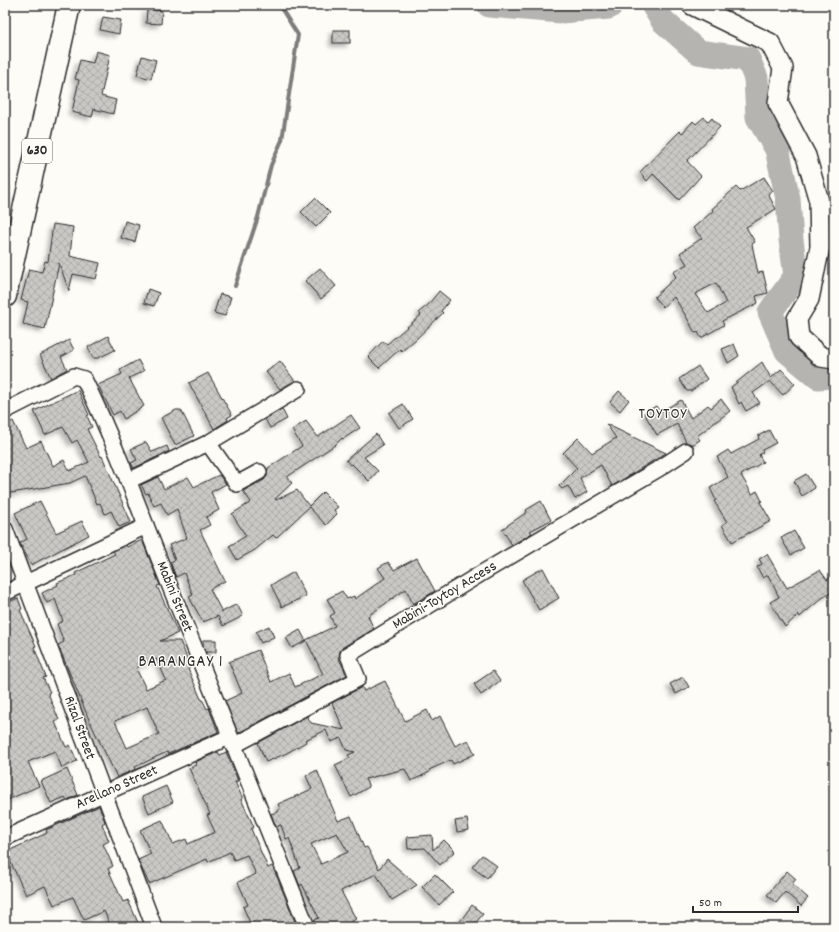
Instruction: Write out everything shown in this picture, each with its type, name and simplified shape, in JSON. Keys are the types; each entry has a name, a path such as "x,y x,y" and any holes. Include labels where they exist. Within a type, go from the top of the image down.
{"main road":[{"name":"630","path":"5,296 69,5"}],"street":[{"path":"692,5 770,43 783,68 778,103 806,156 820,201 820,247 809,299 797,319 798,337 821,357 834,359"},
{"name":"Mabini Street","path":"5,411 74,376 84,379 128,481 231,741 307,927"},
{"path":"128,481 208,443 298,389"},
{"path":"208,443 237,484 259,472"},
{"name":"Mabini-Toytoy Access","path":"231,741 358,679 348,656 482,573 660,468 686,450"},
{"path":"5,593 146,526"},
{"name":"Rizal Street","path":"5,529 154,927"},
{"name":"Arellano Street","path":"5,838 104,794 231,741"}],"building":[{"path":"147,9 162,11 161,24 146,23"},
{"path":"103,17 121,20 119,34 100,30"},
{"path":"333,30 350,30 350,43 333,43"},
{"path":"96,51 110,55 101,96 116,100 113,114 94,109 92,117 72,112 79,80 75,79 80,60 93,63"},
{"path":"142,56 156,60 151,79 137,75"},
{"path":"704,117 708,122 712,118 720,127 687,161 701,176 679,200 653,174 647,181 640,172 680,131 682,133 693,121 696,124"},
{"path":"764,177 773,191 768,194 776,209 746,227 755,242 752,244 758,273 763,272 768,293 756,296 758,303 722,321 724,325 701,338 698,332 695,333 674,297 663,307 654,297 676,277 673,272 687,264 680,253 702,238 693,228 713,211 712,209 736,187 740,191","holes":["716,283 726,303 708,313 695,294"]},
{"path":"315,198 330,213 316,227 301,212"},
{"path":"125,221 139,225 135,242 121,238"},
{"path":"53,224 73,227 70,256 100,263 96,279 73,274 69,291 59,263 45,329 23,324 28,302 21,300 29,269 42,272 45,261 48,262"},
{"path":"320,268 336,286 321,299 305,281"},
{"path":"148,289 159,293 154,306 144,303"},
{"path":"439,291 450,300 441,311 443,313 415,340 402,351 400,349 379,368 368,357 383,341 387,344 421,315 419,312 428,305"},
{"path":"220,294 231,297 225,316 214,313"},
{"path":"108,336 115,350 98,358 93,358 88,347"},
{"path":"69,340 74,350 61,357 67,369 51,378 40,355"},
{"path":"734,344 739,356 728,363 722,349"},
{"path":"138,360 144,371 129,378 144,406 124,419 120,411 113,415 98,385 122,374 120,370"},
{"path":"280,361 295,381 280,389 266,372"},
{"path":"762,362 771,378 781,369 795,384 783,395 770,381 753,393 760,403 746,411 741,402 739,404 731,387"},
{"path":"698,366 707,379 691,391 687,391 679,379"},
{"path":"208,373 232,415 227,418 228,420 214,429 189,383"},
{"path":"78,390 89,415 87,416 92,427 87,429 101,457 102,456 131,522 119,527 111,511 105,514 100,503 97,504 85,476 70,483 5,494 5,425 13,421 26,448 41,441 53,466 64,460 69,471 89,462 77,440 72,443 63,427 45,435 34,411"},
{"path":"619,391 629,400 620,411 610,402"},
{"path":"721,399 730,411 697,436 700,440 692,445 686,442 677,424 657,435 644,413 656,406 660,412 681,400 691,418 708,405 711,408"},
{"path":"403,404 413,419 399,428 389,413"},
{"path":"282,409 287,419 270,428 265,419"},
{"path":"176,410 181,410 194,436 175,445 161,418"},
{"path":"351,415 360,428 343,439 342,438 335,445 287,477 292,483 275,499 276,500 297,490 309,506 323,492 338,507 334,510 337,514 326,525 309,507 276,538 273,535 255,550 237,560 229,546 246,536 232,514 251,502 243,491 264,480 267,476 268,468 302,446 292,430 306,421 318,437"},
{"path":"606,424 666,453 612,486 601,465 580,478 587,492 575,499 568,486 562,489 559,486 577,468 563,453 578,438 592,453 616,438"},
{"path":"769,430 776,443 762,450 763,452 759,455 763,462 741,475 752,494 757,491 762,501 760,502 771,521 732,542 722,525 727,522 714,501 716,500 710,488 728,477 717,457 728,450 731,454 759,439 758,436"},
{"path":"376,434 383,445 364,457 378,471 369,481 346,460"},
{"path":"146,442 152,452 167,446 169,451 134,468 131,463 137,460 131,449"},
{"path":"806,474 815,488 802,496 794,481"},
{"path":"219,475 226,484 211,492 219,510 206,517 210,525 200,530 225,581 210,589 222,612 237,604 243,616 223,626 218,616 203,622 189,597 193,595 184,573 176,577 170,562 175,560 169,545 187,538 177,509 167,515 161,503 154,506 148,493 146,494 141,485 158,477 164,489 188,477 194,487"},
{"path":"40,501 56,533 82,521 89,535 31,565 20,543 27,539 15,513"},
{"path":"541,501 551,520 530,531 532,533 512,545 502,529 527,512 526,510"},
{"path":"794,531 804,548 791,555 781,538"},
{"path":"142,540 160,585 157,586 178,633 160,641 180,641 190,668 188,669 201,699 207,709 209,708 218,732 168,754 167,752 135,767 136,769 117,777 90,722 58,645 64,642 57,624 63,621 55,599 47,603 42,593 58,585 57,583 76,575 75,573 115,554 113,551 126,545 127,547","holes":["157,659 166,680 146,689 136,668","147,707 159,734 127,748 115,721"]},
{"path":"767,554 787,588 820,570 827,580 834,574 834,591 822,598 800,617 798,615 785,627 770,602 779,597 768,575 763,578 757,567 762,564 759,559"},
{"path":"417,558 435,591 413,604 406,589 368,616 374,629 343,647 340,651 338,657 347,675 238,733 225,701 242,693 229,662 258,650 271,682 289,673 295,687 323,674 306,640 335,626 330,616 335,613 327,599 342,591 347,599 354,596 355,599 385,578 378,568 388,562 394,570"},
{"path":"543,568 559,598 539,610 522,580"},
{"path":"294,572 306,596 282,607 271,585"},
{"path":"18,598 22,609 20,610 36,646 34,647 46,677 43,678 50,692 48,693 59,720 55,722 66,747 70,745 77,761 62,768 55,751 28,762 39,786 5,801 5,604"},
{"path":"269,626 274,637 261,643 256,632"},
{"path":"300,630 306,641 292,648 286,638"},
{"path":"203,640 216,640 216,652 206,652 203,646"},
{"path":"493,671 500,681 481,695 474,684"},
{"path":"683,677 689,687 676,694 670,684"},
{"path":"385,681 405,721 427,710 432,721 440,716 455,746 468,740 475,754 453,764 451,760 429,770 430,772 411,781 405,769 365,779 369,787 351,797 335,765 350,758 348,755 355,752 346,750 341,738 331,742 326,730 305,740 306,742 287,753 266,762 258,743 307,716 311,723 344,730 332,703 362,687 364,691"},
{"path":"218,752 220,755 226,752 238,781 235,782 243,799 241,799 254,827 251,829 268,868 272,866 297,927 252,927 243,907 248,905 238,882 256,874 247,855 234,860 230,852 208,862 207,859 149,884 138,860 151,854 140,830 162,820 173,844 186,839 188,844 215,832 207,815 210,814 189,768 196,765 195,762"},
{"path":"67,769 78,795 67,800 65,797 51,803 41,781"},
{"path":"317,770 338,821 351,816 364,848 367,847 379,869 387,859 417,885 392,900 376,874 341,891 356,919 343,927 316,927 314,920 319,918 302,884 300,886 294,871 300,868 289,838 286,839 281,825 276,827 271,814 279,811 278,810 280,809 278,804 312,789 306,776","holes":["337,833 348,852 321,864 311,844"]},
{"path":"166,786 173,802 149,813 142,797"},
{"path":"99,806 105,822 102,824 109,841 103,844 113,866 108,869 123,902 128,900 140,927 111,927 104,911 84,920 73,897 54,905 45,886 26,895 6,852 47,833 46,830"},
{"path":"467,819 469,830 457,832 455,821"},
{"path":"432,835 433,850 444,840 455,851 440,865 425,848 408,849 407,837"},
{"path":"482,855 497,866 487,878 472,867"},
{"path":"787,871 796,879 792,884 808,898 801,906 785,892 776,903 767,895"},
{"path":"435,874 453,892 439,905 422,887"},
{"path":"472,905 483,914 472,927 456,927"}],"waterway":[{"path":"235,286 258,217 271,165 282,140 298,35 279,5"},
{"path":"489,5 561,11 609,7 611,5"},
{"path":"653,5 663,21 698,52 748,59 756,78 758,117 777,149 788,199 791,240 796,276 770,312 787,351 818,377 834,376"}],"district":[{"name":"TOYTOY","path":"663,414"},
{"name":"BARANGAY 1","path":"181,663"}]}
